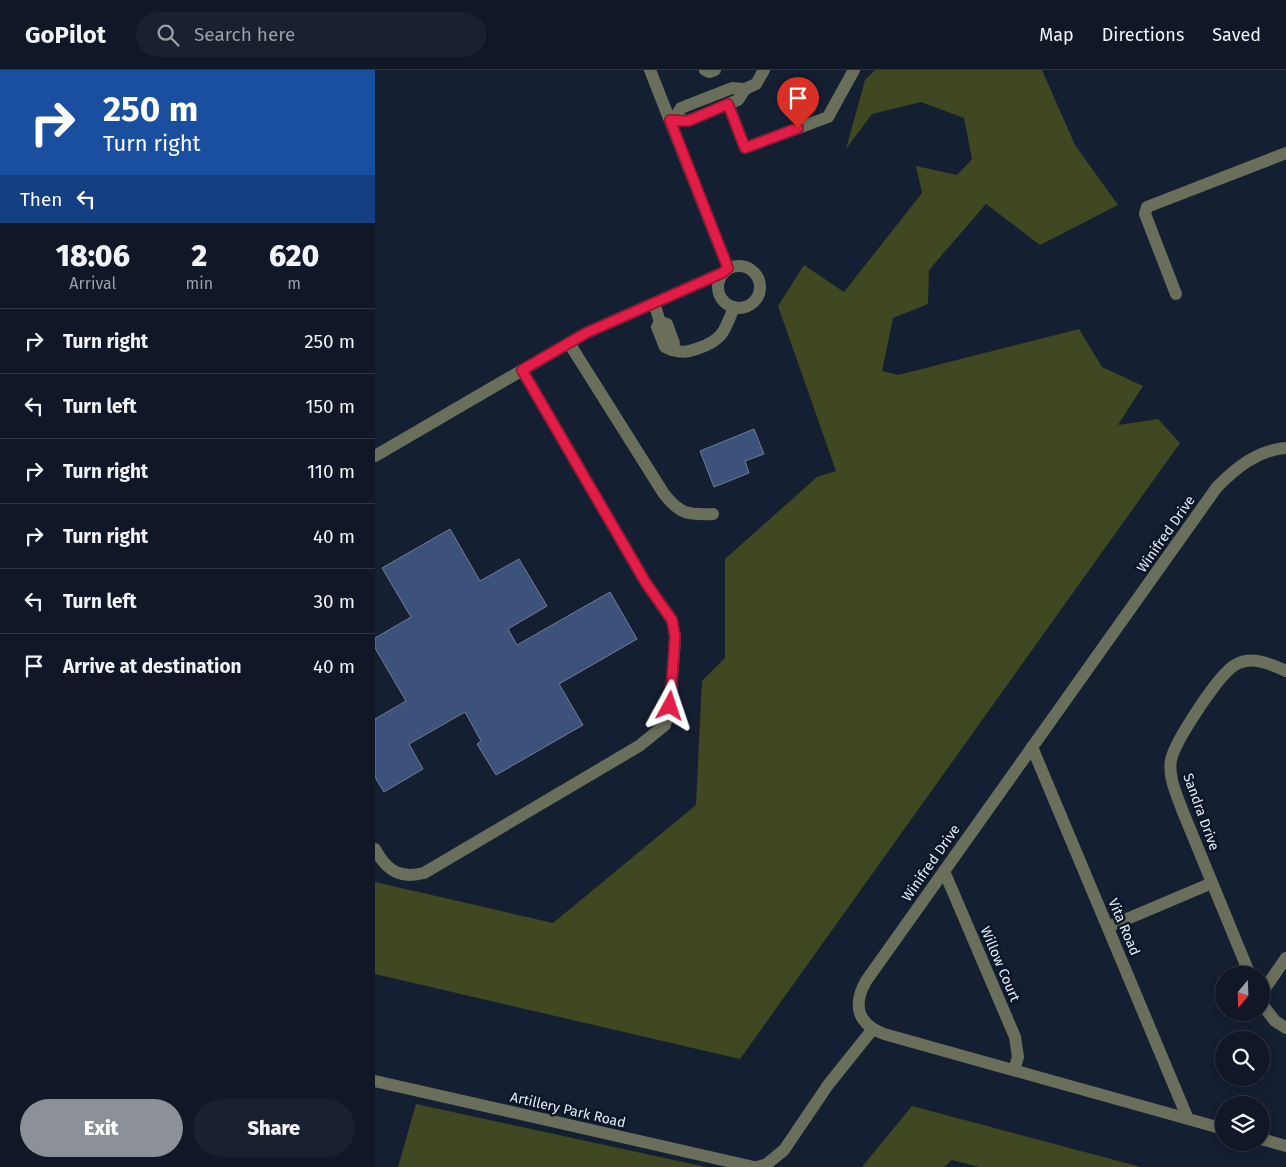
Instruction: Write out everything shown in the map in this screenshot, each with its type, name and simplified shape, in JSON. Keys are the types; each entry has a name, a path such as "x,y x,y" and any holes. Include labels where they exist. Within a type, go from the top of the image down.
{"street":[{"path":"650,70 672,119 725,271"},
{"path":"705,70 709,72 715,70"},
{"path":"672,119 681,108 732,88 745,89 756,84 764,70"},
{"path":"728,104 745,148 827,117 854,70"},
{"path":"672,119 688,121 738,100 745,89"},
{"path":"1176,294 1145,214 1147,207 1153,203 1286,153"},
{"path":"375,456 569,343 735,266 749,268 755,272 760,285 757,298 753,303 747,306 734,307 723,300 719,294 719,280 725,271"},
{"path":"654,303 660,322 657,327 665,347 684,354 714,343 725,329 734,307"},
{"path":"569,343 664,494 676,509 692,514 713,514"},
{"path":"375,849 391,871 403,875 425,873 639,746 665,725 670,706 675,636 672,620 646,583 522,370"},
{"name":"Winifred Drive","path":"872,1030 860,1014 858,997 861,990 1032,747 1217,488 1245,462 1269,452 1286,448"},
{"name":"Sandra Drive","path":"1246,966 1173,784 1171,760 1175,747 1195,714 1225,674 1235,665 1259,660 1286,671"},
{"name":"Vita Road","path":"1032,747 1188,1119"},
{"name":"Willow Court","path":"944,871 1015,1037 1018,1057 1014,1070"},
{"path":"1108,926 1212,883"},
{"path":"1270,981 1286,958"},
{"path":"1270,1015 1275,1021 1286,1028"},
{"path":"872,1030 1215,1126"},
{"name":"Artillery Park Road","path":"375,1081 755,1167 767,1164 784,1150 828,1085 872,1030"},
{"path":"1270,1142 1286,1146"}],"green space":[{"path":"875,70 1042,70 1075,145 1118,205 1040,245 986,204 929,270 928,304 893,318 882,371 898,375 1079,329 1102,367 1143,386 1118,425 1158,419 1180,443 740,1059 375,974 375,882 553,923 696,805 702,681 725,658 725,559 817,477 836,471 778,306 804,265 844,292 922,193 916,166 957,175 972,159 964,118 921,102 872,114 846,149 865,80"},
{"path":"416,1104 706,1167 398,1167"},
{"path":"912,1106 1141,1167 979,1167 952,1160 944,1167 862,1167"}],"building":[{"path":"754,429 764,454 745,461 749,473 714,487 700,451"},
{"path":"450,529 480,581 519,559 547,606 508,629 517,645 610,592 637,639 559,684 583,725 496,775 477,744 481,741 465,712 409,744 423,769 384,792 375,777 375,719 406,701 375,648 375,638 411,617 382,568"}],"route":[{"path":"670,706 675,636 672,620 646,583 522,370 586,333 722,273 728,268 670,120 688,121 728,104 745,148 798,128"}]}
